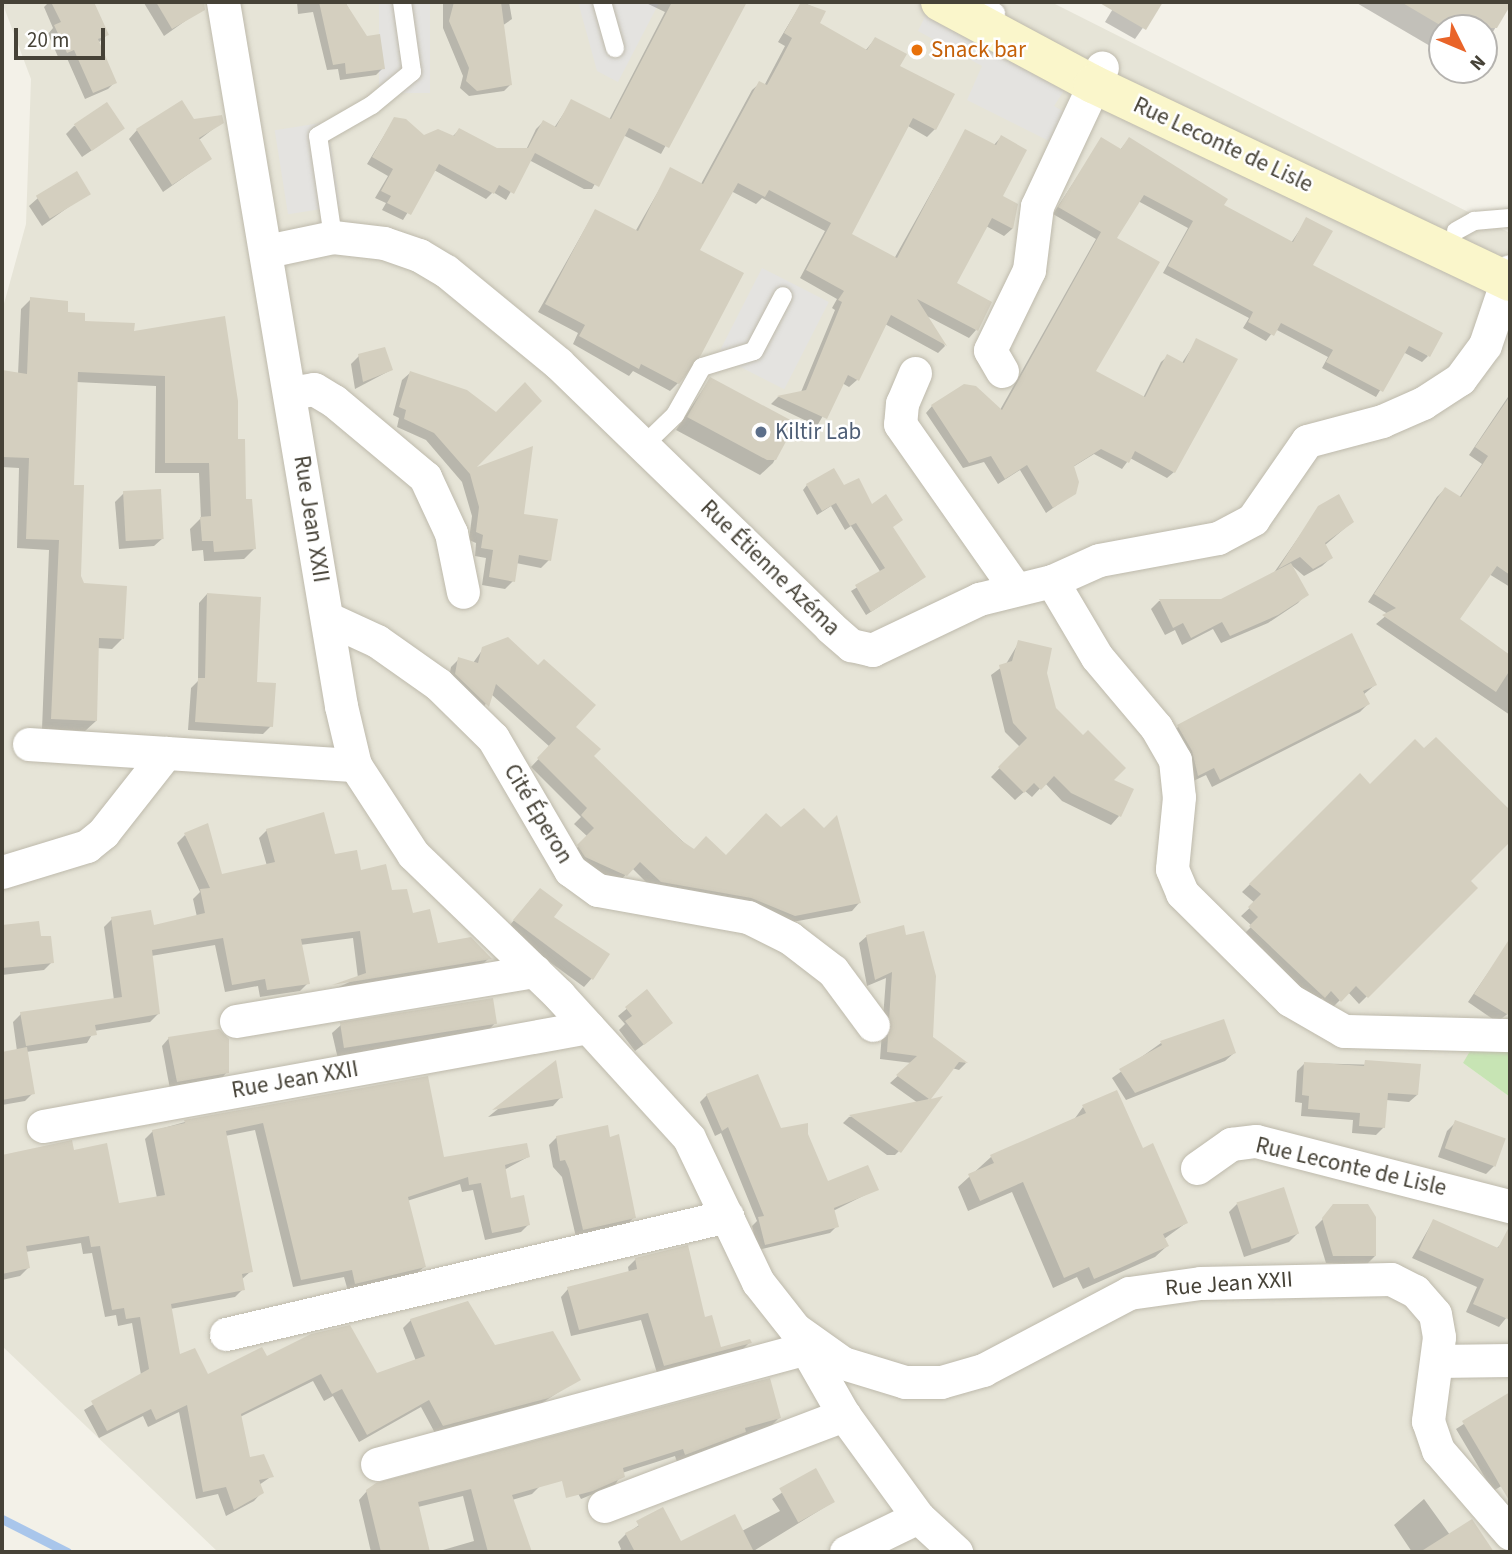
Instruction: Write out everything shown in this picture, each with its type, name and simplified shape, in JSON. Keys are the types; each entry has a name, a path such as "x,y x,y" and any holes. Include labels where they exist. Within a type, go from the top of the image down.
{"main road":[{"name":"Rue Leconte de Lisle","path":"940,2 1509,272"},
{"name":"Rue Leconte de Lisle","path":"985,6 1097,75 1456,231 1509,272"}],"street":[{"name":"Rue Jean XXII","path":"223,2 291,393 341,706 355,765 413,854 535,971 689,1138 758,1282 800,1338 844,1416 918,1517 956,1552"},
{"path":"1002,371 990,350 1029,270 1037,206 1097,75"},
{"name":"Rue Étienne Azéma","path":"267,251 333,237 384,243 419,254 446,271 558,363 851,645 872,650 979,599 1052,580 1099,560 1218,538 1253,519 1307,441 1382,421 1423,403 1460,379 1485,345 1509,272"},
{"path":"915,373 902,403 900,424 1015,589"},
{"path":"291,393 314,390 334,401 425,477 451,533 463,592"},
{"path":"1052,580 1097,657 1156,727 1175,760 1179,797 1172,869 1182,893 1191,903 1290,1000 1344,1031 1510,1035"},
{"name":"Cité Éperon","path":"327,618 377,640 428,677 493,738 570,870 598,890 748,917 779,933 833,971 873,1026"},
{"path":"29,744 355,765"},
{"path":"2,872 87,846 103,833 166,753"},
{"path":"236,1021 535,971"},
{"name":"Rue Jean XXII","path":"43,1126 588,1027"},
{"name":"Rue Leconte de Lisle","path":"1197,1168 1231,1144 1256,1141 1510,1206"},
{"path":"226,1334 727,1216"},
{"name":"Rue Jean XXII","path":"800,1338 843,1363 905,1382 942,1382 983,1370 1129,1293 1200,1283 1391,1279 1427,1301 1435,1314 1437,1361 1428,1420 1438,1450 1510,1533"},
{"path":"377,1464 800,1338"},
{"path":"1437,1361 1510,1360"},
{"path":"604,1506 844,1416"},
{"path":"846,1552 918,1517"}],"lane":[{"path":"333,237 318,135 372,104 412,72 402,2"},
{"path":"602,2 615,48"},
{"path":"1456,231 1474,221 1510,218"},
{"path":"643,446 675,415 702,367 754,351 783,296"}],"shaded area":[{"path":"2,2 1051,2 1510,233 1510,1051 1463,1063 1510,1097 1510,1552 218,1552 2,1346 2,311 26,224 31,79"},
{"path":"379,2 430,2 430,93 379,93"},
{"path":"578,2 659,3 618,82 597,71"},
{"path":"927,13 1067,86 1054,106 1068,114 1055,144 967,100 982,66 918,31"},
{"path":"327,122 340,206 288,214 275,130"},
{"path":"762,268 829,302 784,389 718,355"}],"green space":[{"path":"1470,1051 1510,1051 1510,1097 1463,1063"}],"building":[{"path":"51,2 94,2 109,35 98,39 117,83 93,93 74,50 67,53 54,25 61,22"},
{"path":"156,2 204,2 205,10 172,29"},
{"path":"319,2 345,2 367,36 380,34 385,69 346,74 345,63 333,65"},
{"path":"454,2 501,2 512,85 477,91 466,81 469,68 449,21"},
{"path":"672,2 747,2 669,148 629,128 599,187 535,153 514,194 499,185 494,194 439,164 411,215 387,203 391,196 381,191 393,169 372,157 394,117 406,119 424,135 438,129 454,136 459,128 497,148 528,148 543,120 556,127 571,99 611,119"},
{"path":"801,2 826,11 820,23 867,50 875,37 907,54 900,66 955,94 936,130 913,118 852,234 897,258 965,129 996,145 1001,135 1027,150 1003,196 1018,204 1013,229 992,218 957,283 992,302 978,331 917,299 947,346 891,315 859,381 848,375 827,419 777,396 806,390 842,302 838,300 844,291 806,270 831,223 769,190 765,197 738,183 700,250 744,273 701,355 679,384 641,364 639,369 579,336 585,325 545,304 595,209 638,231 670,167 703,184 759,81 767,85 780,61 792,38 784,33"},
{"path":"1098,2 1163,2 1146,30"},
{"path":"1401,2 1510,2 1498,26 1498,14 1428,14 1428,18"},
{"path":"182,100 194,119 222,115 224,123 199,138 212,159 172,185 136,129"},
{"path":"107,102 125,129 92,151 74,124"},
{"path":"1101,137 1121,149 1129,137 1228,199 1224,205 1293,242 1306,217 1333,231 1313,265 1443,333 1430,357 1409,346 1383,392 1326,362 1333,350 1281,323 1274,336 1248,322 1253,312 1168,266 1193,221 1144,195 1117,238 1160,262 1096,371 1145,397 1167,354 1184,363 1196,338 1238,359 1175,473 1135,451 1129,463 1101,449 1074,466 1079,482 1076,494 1053,508 1027,465 1005,479 991,456 969,463 931,405 964,384 976,386 1002,410 1101,232 1058,207"},
{"path":"77,171 91,194 50,219 36,196"},
{"path":"30,297 68,301 68,312 85,313 85,321 135,323 134,331 225,316 238,401 238,439 245,439 246,499 252,499 256,549 214,552 213,541 202,541 200,517 211,516 209,463 165,463 165,376 78,372 74,485 84,485 81,576 84,583 127,586 124,639 99,638 97,721 51,719 59,540 26,539 29,458 2,457 2,370 27,374"},
{"path":"385,347 393,370 363,382 358,354"},
{"path":"410,371 467,390 496,412 525,382 542,401 477,467 533,446 524,514 558,519 551,561 519,555 515,582 489,577 493,550 481,548 483,535 476,532 479,507 470,474 434,433 404,419 406,410 399,407"},
{"path":"710,377 796,423 776,460 767,460 687,417"},
{"path":"1510,396 1510,575 1497,566 1460,619 1510,655 1510,670 1496,692 1382,615 1396,608 1374,594 1445,487 1461,497 1488,456 1475,447"},
{"path":"834,468 844,485 859,478 872,504 886,494 903,520 893,527 926,577 871,612 855,585 885,568 856,523 850,526 836,503 822,511 806,484"},
{"path":"161,489 164,539 126,541 123,491"},
{"path":"1339,494 1354,522 1325,543 1333,558 1313,569 1300,557 1278,569 1318,506"},
{"path":"1291,563 1309,595 1278,615 1230,636 1222,622 1191,638 1183,623 1173,628 1159,599 1221,599"},
{"path":"207,593 261,597 257,682 276,683 273,727 195,722 198,678 205,678"},
{"path":"1352,633 1377,685 1363,691 1370,704 1220,780 1214,768 1198,776 1192,751 1177,725"},
{"path":"508,637 538,665 544,659 596,705 576,727 601,749 594,756 682,841 694,849 706,836 726,855 766,813 781,827 804,808 824,828 837,815 861,903 795,916 751,898 661,882 640,862 627,876 585,857 577,845 594,828 581,815 587,808 537,758 556,738 496,684 489,707 455,674 458,657 478,663 482,647"},
{"path":"1018,640 1052,648 1047,673 1056,708 1083,735 1088,730 1126,768 1114,780 1134,789 1121,817 1071,793 1054,776 1041,790 1034,783 1024,793 998,767 1027,738 1013,723 999,665 1012,661"},
{"path":"1436,737 1510,810 1510,842 1471,881 1478,888 1368,998 1356,986 1341,1002 1331,991 1325,998 1249,926 1258,917 1248,907 1261,894 1249,884 1360,773 1370,784 1415,739 1424,748"},
{"path":"324,812 335,854 357,850 361,870 386,864 392,890 407,889 413,913 430,909 438,943 471,937 492,959 332,985 366,973 360,931 301,939 310,984 267,990 265,979 232,985 223,938 152,950 160,1014 95,1025 97,1035 26,1046 20,1012 122,997 111,917 151,910 154,925 205,913 200,889 210,888 184,833 208,823 222,874 275,862 266,829"},
{"path":"540,888 563,905 554,917 610,954 593,980 513,920"},
{"path":"39,921 41,936 51,936 54,963 2,968 2,925"},
{"path":"904,925 906,935 924,931 936,976 933,1037 968,1063 959,1062 931,1099 943,1096 901,1153 849,1115 929,1099 896,1075 917,1056 887,1052 892,972 875,980 866,935"},
{"path":"1510,938 1510,1016 1474,994"},
{"path":"647,989 673,1023 644,1045 625,1021 632,1016 625,1007"},
{"path":"493,998 497,1024 344,1048 340,1022"},
{"path":"1224,1019 1236,1053 1135,1093 1119,1069 1162,1045 1160,1041"},
{"path":"219,1029 229,1039 229,1073 177,1082 168,1037"},
{"path":"27,1047 35,1094 2,1100 2,1052"},
{"path":"556,1060 563,1098 492,1110"},
{"path":"1365,1060 1421,1064 1418,1095 1388,1093 1385,1128 1359,1126 1360,1113 1308,1109 1309,1096 1302,1095 1304,1062 1364,1066"},
{"path":"758,1074 781,1128 808,1123 808,1134 828,1181 868,1165 879,1190 834,1208 839,1227 765,1245 758,1217 764,1216 728,1127 722,1131 706,1094"},
{"path":"428,1076 444,1157 527,1143 530,1157 505,1165 511,1198 524,1195 530,1225 492,1233 481,1183 469,1185 468,1177 408,1197 426,1267 355,1284 352,1270 301,1280 263,1123 226,1131 253,1272 242,1274 245,1290 171,1304 180,1354 195,1348 208,1374 262,1347 267,1356 311,1334 350,1325 377,1373 425,1356 410,1319 468,1301 495,1345 553,1331 581,1380 549,1398 443,1426 429,1400 367,1435 342,1389 332,1394 321,1374 241,1414 250,1457 264,1454 274,1477 259,1480 264,1493 234,1510 226,1487 203,1492 187,1405 156,1420 151,1409 107,1431 91,1401 149,1369 140,1317 126,1319 124,1308 112,1310 100,1246 91,1247 89,1236 26,1246 30,1268 2,1274 2,1155 72,1140 74,1150 107,1143 119,1203 165,1195 152,1130 185,1123 184,1120"},
{"path":"1117,1090 1143,1148 1153,1143 1188,1223 1163,1234 1169,1246 1120,1268 1094,1279 1089,1267 1064,1278 1023,1182 980,1201 968,1174 994,1163 990,1155 1086,1113 1082,1105"},
{"path":"1455,1120 1506,1138 1495,1167 1445,1148"},
{"path":"608,1125 610,1137 619,1134 636,1218 583,1230 569,1169 565,1160 560,1161 556,1136"},
{"path":"1284,1187 1299,1234 1252,1249 1236,1202"},
{"path":"1333,1204 1368,1204 1376,1217 1376,1256 1333,1256 1322,1218"},
{"path":"1433,1219 1498,1248 1510,1225 1510,1320 1473,1304 1484,1279 1419,1250"},
{"path":"688,1245 705,1317 712,1315 721,1347 750,1339 752,1343 664,1366 648,1313 579,1330 567,1287 637,1269 635,1258"},
{"path":"770,1378 781,1418 745,1428 746,1432 685,1455 683,1449 623,1468 625,1477 593,1491 566,1498 562,1481 512,1495 532,1552 488,1552 471,1489 418,1502 430,1552 381,1552 366,1490 376,1483"},
{"path":"1510,1392 1510,1502 1462,1421"},
{"path":"816,1468 835,1502 798,1522 779,1488"},
{"path":"663,1507 681,1541 735,1514 754,1552 635,1552 625,1533 639,1526 636,1521"},
{"path":"1472,1519 1494,1552 1420,1552"}],"waterway":[{"path":"2,1519 67,1552"}],"place":[{"name":"Snack bar","path":"917,50"},
{"name":"Kiltir Lab","path":"761,432"}]}
